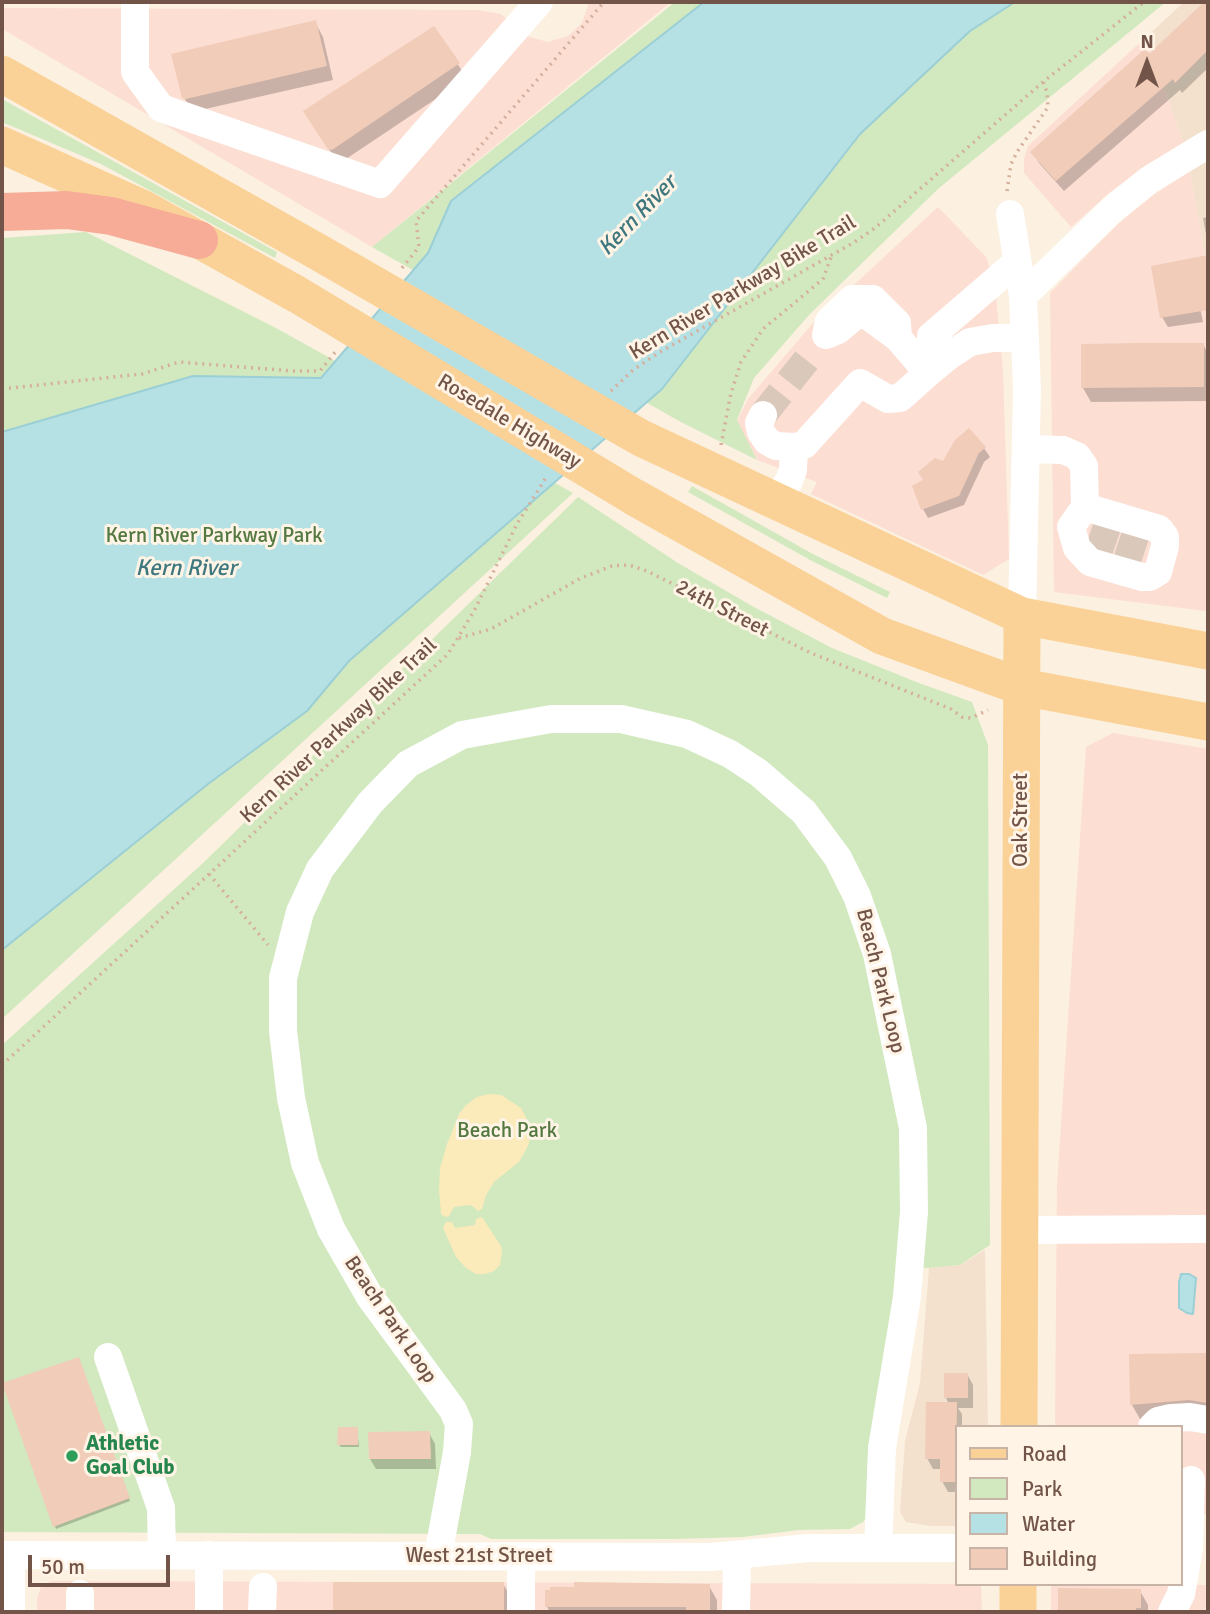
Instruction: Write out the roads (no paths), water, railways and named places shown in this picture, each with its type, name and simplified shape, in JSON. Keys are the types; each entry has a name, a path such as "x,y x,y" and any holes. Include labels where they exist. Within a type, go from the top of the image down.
{"highway":[{"path":"2,212 66,210 111,216 199,240"}],"main road":[{"path":"2,74 318,252 641,439 1022,616 1208,651"},
{"name":"Rosedale Highway","path":"2,145 142,208 298,295 634,497 882,635 1022,687"},
{"name":"Oak Street","path":"1019,1425 1022,616"},
{"path":"1022,687 1208,722"},
{"path":"1018,1586 1018,1612"}],"street":[{"path":"135,2 135,72 161,108 380,184 539,2"},
{"path":"1023,296 1114,208 1149,180 1208,144"},
{"name":"Oak Street","path":"1010,214 1023,296 1025,338 1026,449 1022,616"},
{"path":"950,355 931,336 1017,262"},
{"path":"819,344 829,321 842,307 852,299 873,299 897,323 898,338 928,373"},
{"path":"763,415 761,432 768,441 776,446 804,445 860,383 888,399 900,397 950,355 970,342 993,338 1025,338"},
{"path":"774,500 789,481 793,470 794,447"},
{"path":"1024,529 1094,518 1137,528 1159,529 1165,537 1165,546 1158,572 1150,577 1142,577 1125,566 1096,558 1090,562 1077,548 1094,518 1084,466 1077,456 1063,450 1026,449"},
{"name":"Beach Park Loop","path":"438,1556 457,1452 459,1424 453,1410 370,1297 331,1229 305,1163 291,1098 283,1031 283,978 300,912 320,869 370,803 408,764 462,735 551,719 621,719 687,734 730,754 759,773 804,812 838,858 861,907 880,967 913,1128 914,1212 907,1297 882,1448 878,1548"},
{"path":"1020,1230 1208,1229"},
{"path":"108,1357 160,1508 162,1555"},
{"path":"1154,1425 1158,1421 1171,1418 1208,1420"},
{"path":"1172,1612 1181,1594 1192,1549 1193,1478"},
{"name":"West 21st Street","path":"6,1555 711,1557 809,1548 954,1548"},
{"path":"6,1555 11,1612"},
{"path":"209,1555 209,1612"},
{"path":"736,1612 737,1555"},
{"path":"521,1612 522,1557"}],"water":[{"name":"Kern River","path":"704,2 1015,2 970,31 860,134 662,389 349,661 307,711 208,784 2,950 2,432 193,376 321,378 428,253 451,201"},
{"path":"1181,1274 1196,1278 1193,1314 1179,1308"}],"tunnel":[{"path":"763,415 812,353"},
{"path":"1098,553 1108,524"},
{"path":"1127,561 1136,533"}],"place":[{"name":"Athletic Goal Club","path":"72,1456"}],"park label":[{"name":"Kern River Parkway Park","path":"214,536"},
{"name":"Beach Park","path":"507,1131"}]}
